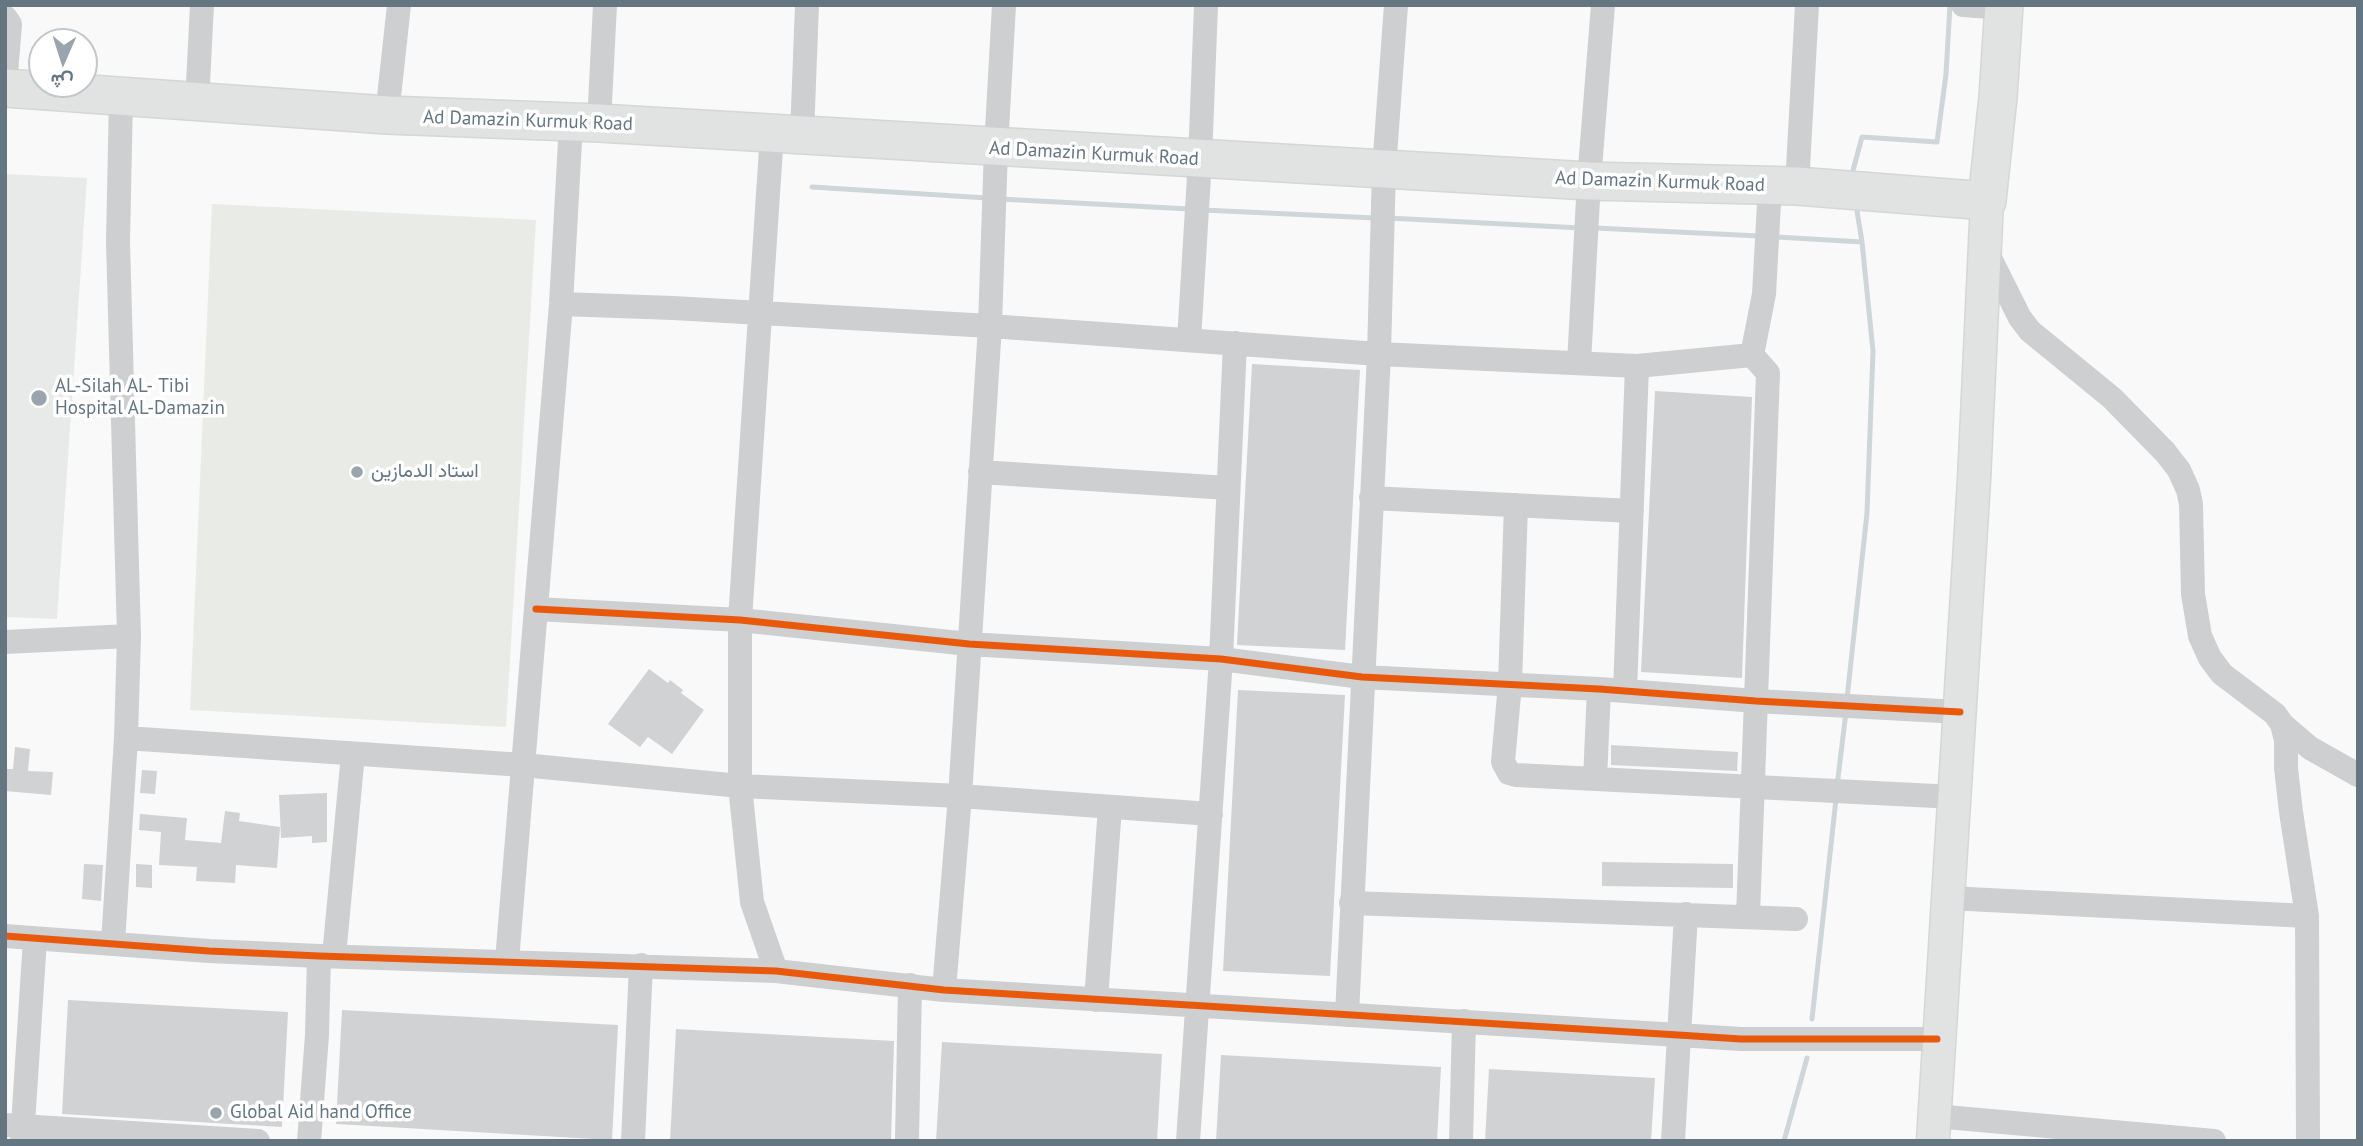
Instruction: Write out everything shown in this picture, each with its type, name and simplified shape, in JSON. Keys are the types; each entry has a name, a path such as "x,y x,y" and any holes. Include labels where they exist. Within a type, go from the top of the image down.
{"highway":[{"path":"1987,201 2004,6"},
{"name":"Ad Damazin Kurmuk Road","path":"5,87 387,115 787,134 1589,181 1783,186 1987,201"}],"main road":[{"path":"1934,1128 1937,1039 1960,712 1987,201"}],"street":[{"path":"197,103 202,5"},
{"path":"387,115 399,5"},
{"path":"507,961 549,419 585,123 606,5"},
{"path":"776,971 752,902 740,786 740,620 761,314 807,5"},
{"path":"944,990 960,796 990,326 1004,5"},
{"path":"1189,340 1206,5"},
{"path":"1347,1015 1379,354 1384,169 1396,5"},
{"path":"1579,363 1589,181 1603,5"},
{"path":"1752,355 1783,186 1807,5"},
{"path":"1963,5 2004,6"},
{"path":"5,17 10,24 5,87"},
{"path":"113,943 126,738 129,636 118,243 121,97"},
{"path":"1985,248 2020,318 2030,331 2112,398 2179,470 2191,504 2193,594 2200,636 2210,658 2222,674 2275,713 2282,724 2310,748 2358,775"},
{"path":"561,304 990,326 1379,354 1637,366 1752,355"},
{"path":"1188,1141 1221,659 1235,343"},
{"path":"1748,916 1768,373 1752,355"},
{"path":"1625,691 1637,366"},
{"path":"980,472 1228,488"},
{"path":"1371,498 1632,511"},
{"path":"1516,505 1510,684 1503,762 1509,773 1955,797"},
{"path":"536,609 740,620 969,644 1221,659 1362,677 1960,712"},
{"path":"5,642 129,636"},
{"path":"1595,779 1599,689"},
{"path":"2282,724 2286,740 2291,812 2307,916 2308,1141"},
{"path":"126,738 523,765 740,786 960,796 1211,814"},
{"path":"309,1141 317,1035 354,754"},
{"path":"1096,1000 1111,807"},
{"path":"1948,898 2307,916"},
{"path":"1351,903 1796,919"},
{"path":"1673,1141 1686,914"},
{"path":"5,936 209,951 776,971 944,990 1741,1039 1937,1039"},
{"path":"35,939 17,1130 258,1141"},
{"path":"634,1141 641,965"},
{"path":"907,1141 910,985"},
{"path":"1461,1141 1464,1021"},
{"path":"1934,1128 2214,1141"}],"shaded area":[{"name":"AL-Silah AL- Tibi Hospital AL-Damazin","path":"5,174 87,178 57,619 5,617"},
{"path":"212,204 536,220 506,727 190,710"}],"building":[{"path":"1252,364 1360,370 1345,650 1237,645"},
{"path":"1655,391 1752,397 1742,678 1641,672"},
{"path":"649,669 668,683 670,680 683,690 681,693 704,710 672,754 648,737 640,747 608,724"},
{"path":"1238,690 1345,695 1330,976 1223,971"},
{"path":"1611,745 1738,752 1737,771 1611,765"},
{"path":"15,747 30,749 28,771 53,772 51,795 5,791 5,769 13,769"},
{"path":"142,770 157,771 155,794 140,793"},
{"path":"327,793 327,842 312,843 312,836 281,838 279,795"},
{"path":"225,811 240,813 239,821 280,827 277,868 236,865 235,883 196,881 197,867 159,865 161,832 139,830 140,814 187,818 185,840 221,843"},
{"path":"1602,862 1733,864 1733,888 1602,886"},
{"path":"84,864 103,865 101,901 82,899"},
{"path":"136,864 152,865 152,888 136,887"},
{"path":"68,1000 288,1012 282,1127 62,1114"},
{"path":"342,1010 618,1025 612,1140 336,1124"},
{"path":"676,1029 894,1041 891,1141 670,1141"},
{"path":"942,1042 1162,1054 1157,1141 936,1141"},
{"path":"1221,1055 1441,1067 1437,1141 1216,1141"},
{"path":"1489,1069 1655,1078 1651,1141 1485,1141"}],"waterway":[{"path":"1852,174 1862,137 1937,142 1946,74 1950,5"},
{"path":"812,187 987,198"},
{"path":"1000,199 1190,209"},
{"path":"1203,210 1375,218"},
{"path":"1847,699 1867,513 1873,351 1857,211"},
{"path":"1388,218 1581,228"},
{"path":"1595,228 1759,236"},
{"path":"1777,237 1862,242"},
{"path":"1837,786 1846,712"},
{"path":"1812,1019 1836,799"},
{"path":"1784,1141 1807,1058"}],"cycle path":[{"path":"536,609 740,620 969,644 1221,659 1362,677 1960,712"},
{"path":"5,936 319,956 776,971 944,990 1741,1039 1937,1039"}],"place":[{"name":"AL-Silah AL- Tibi Hospital AL-Damazin","path":"39,398"},
{"name":"استاد الدمازين","path":"357,472"},
{"name":"Global Aid hand Office","path":"216,1113"}]}
